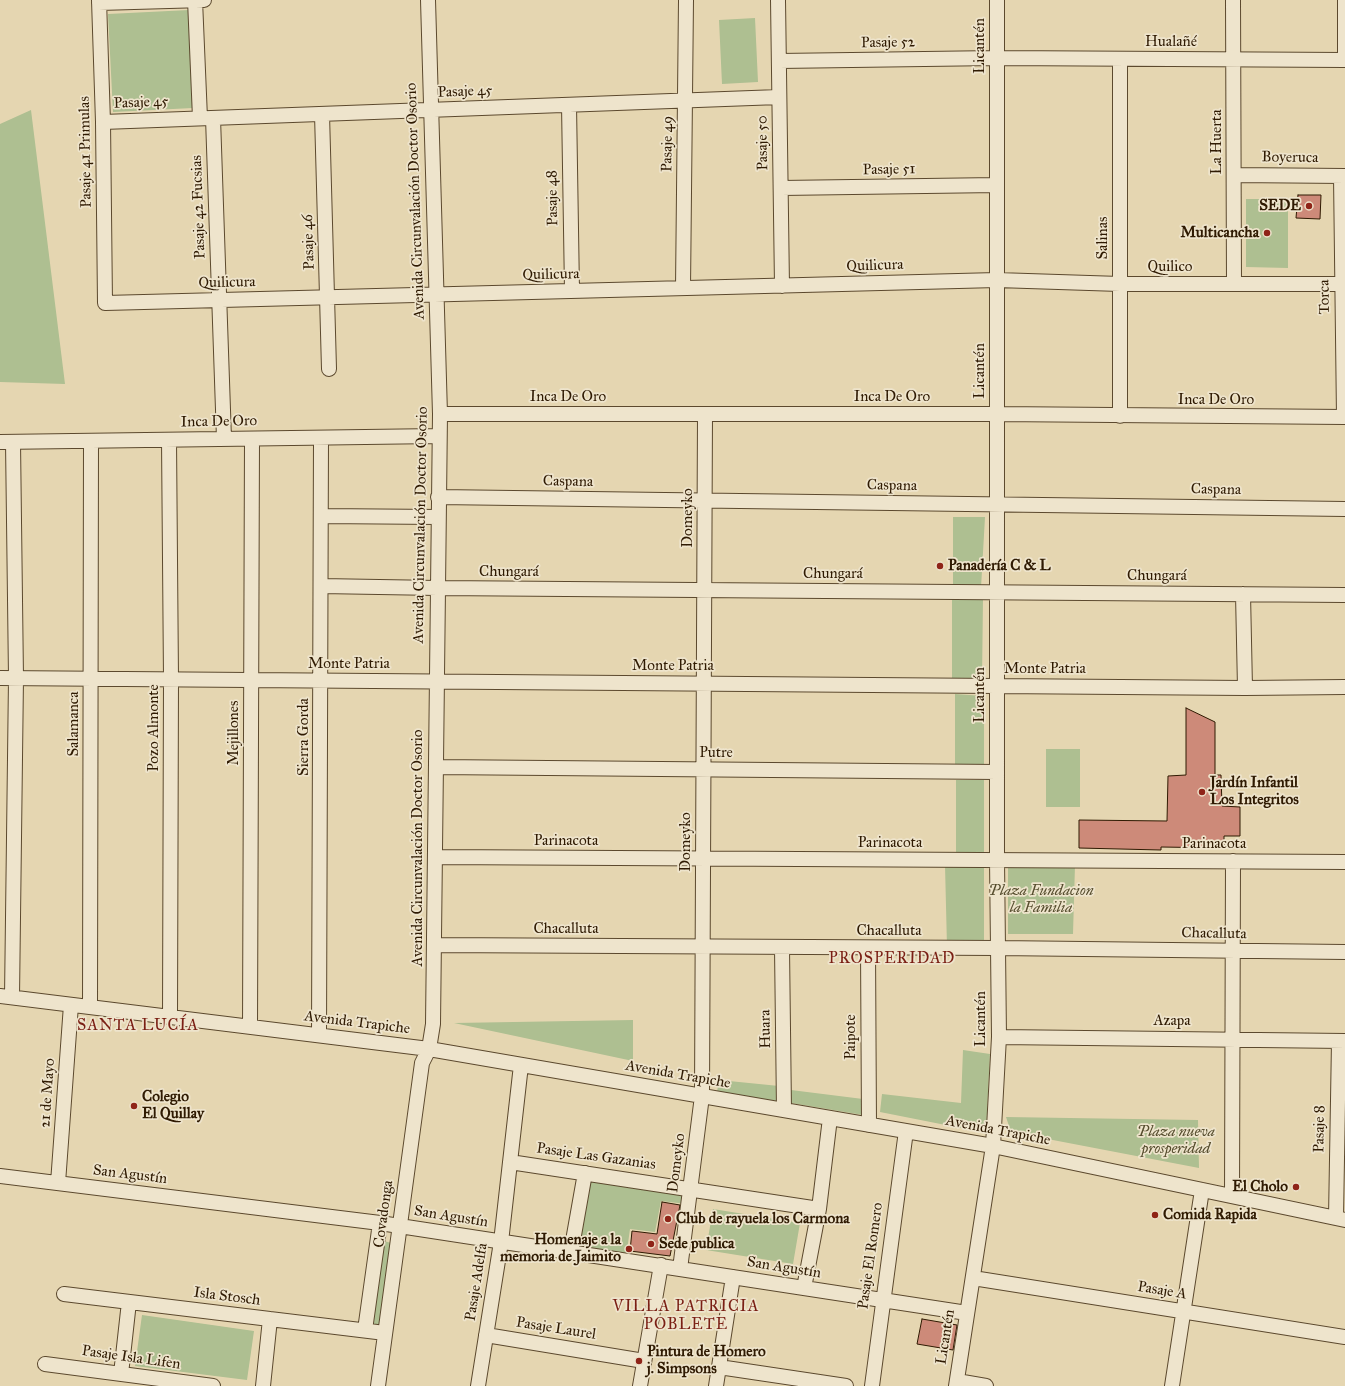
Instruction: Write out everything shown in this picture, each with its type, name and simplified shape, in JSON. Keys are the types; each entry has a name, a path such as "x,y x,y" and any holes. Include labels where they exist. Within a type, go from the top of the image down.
{"street":[{"name":"Pasaje 42 Fucsias","path":"196,0 207,118 219,300 224,439"},
{"path":"99,1 204,0"},
{"name":"Avenida Circunvalación Doctor Osorio","path":"428,0 440,414 438,436 433,1024 429,1049"},
{"name":"Pasaje 49","path":"683,288 686,0"},
{"name":"Pasaje 50","path":"778,0 782,286"},
{"name":"Licantén","path":"956,1384 993,1146 999,1037 997,948 997,0"},
{"name":"La Huerta","path":"1233,0 1234,284"},
{"path":"1345,0 1345,60"},
{"name":"Pasaje 41 Primulas","path":"99,1 103,122 105,303"},
{"name":"Pasaje 52","path":"779,61 997,58"},
{"name":"Hualañé","path":"997,58 1345,60"},
{"name":"Salinas","path":"1120,59 1120,416"},
{"name":"Pasaje 45","path":"103,122 779,97"},
{"name":"Pasaje 48","path":"568,105 572,291"},
{"name":"Pasaje 46","path":"322,114 329,369"},
{"name":"Boyeruca","path":"1234,174 1343,176"},
{"name":"Torca","path":"1343,176 1342,284 1345,417"},
{"name":"Pasaje 51","path":"781,188 997,185"},
{"name":"Quilico","path":"997,280 1120,284 1342,284"},
{"name":"Quilicura","path":"105,303 997,280"},
{"name":"Inca De Oro","path":"440,414 997,414 1345,417"},
{"name":"Domeyko","path":"680,1269 702,1096 705,414"},
{"name":"Inca De Oro","path":"7,442 438,436"},
{"name":"Sierra Gorda","path":"319,1035 321,438"},
{"name":"Mejillones","path":"250,1027 252,439"},
{"name":"Pozo Almonte","path":"169,440 171,679 170,1017"},
{"name":"Salamanca","path":"90,1007 91,441"},
{"path":"6,997 16,678 7,442"},
{"name":"Caspana","path":"438,497 1345,509"},
{"path":"321,516 438,517"},
{"name":"Chungará","path":"321,586 1345,594"},
{"path":"1243,594 1245,688"},
{"name":"Monte Patria","path":"0,678 1245,688 1345,686"},
{"name":"Putre","path":"436,767 997,772"},
{"name":"Parinacota","path":"435,857 1345,862"},
{"path":"1232,1196 1233,861"},
{"name":"Chacalluta","path":"434,945 997,948 1345,952"},
{"name":"Huara","path":"782,948 784,1110"},
{"name":"Paipote","path":"868,948 869,1125"},
{"name":"Avenida Trapiche","path":"6,997 429,1049 993,1146 1340,1219"},
{"name":"21 de Mayo","path":"58,1183 71,1005"},
{"name":"Azapa","path":"999,1037 1232,1038 1342,1041"},
{"name":"Pasaje 8","path":"1340,1219 1342,1041"},
{"name":"Covadonga","path":"378,1386 422,1064 429,1049"},
{"name":"Pasaje Adelfa","path":"478,1386 501,1242 522,1065"},
{"path":"804,1288 819,1209 830,1118"},
{"name":"Pasaje El Romero","path":"872,1386 882,1300 906,1131"},
{"name":"Pasaje Las Gazanias","path":"510,1162 819,1209"},
{"path":"571,1252 585,1173"},
{"name":"San Agustín","path":"0,1176 380,1223 662,1265 967,1313"},
{"path":"1172,1386 1202,1190"},
{"path":"365,1330 380,1223"},
{"path":"640,1386 662,1265"},
{"path":"716,1386 733,1277"},
{"name":"Pasaje A","path":"973,1278 1345,1337"},
{"name":"Isla Stosch","path":"64,1294 385,1332"},
{"path":"122,1374 129,1302"},
{"path":"263,1386 270,1319"},
{"name":"Pasaje Laurel","path":"486,1336 644,1361"},
{"name":"Pasaje Isla Lifen","path":"45,1364 213,1386"},
{"path":"719,1367 846,1386"},
{"path":"956,1384 986,1386"}],"green space":[{"path":"189,10 193,108 113,112 108,14"},
{"path":"755,18 758,82 722,84 719,20"},
{"path":"31,110 65,384 0,382 0,124"},
{"name":"Multicancha","path":"1246,199 1288,199 1288,268 1246,267"},
{"path":"953,517 985,517 981,588 953,588"},
{"path":"983,598 982,681 952,682 952,599"},
{"path":"955,694 984,696 984,764 955,765"},
{"path":"1046,749 1080,749 1080,807 1046,807"},
{"path":"956,780 984,780 984,853 956,853"},
{"name":"Plaza Fundacion la Familia","path":"1008,864 1075,865 1073,934 1008,934"},
{"path":"945,865 984,865 984,948 947,947"},
{"path":"633,1020 633,1061 454,1023"},
{"path":"963,1050 990,1054 986,1133 880,1112 882,1094 961,1103"},
{"path":"719,1080 779,1086 777,1101 717,1092"},
{"path":"791,1090 863,1099 863,1115 791,1103"},
{"name":"Plaza nueva prosperidad","path":"1006,1117 1198,1120 1199,1168 1011,1132"},
{"path":"586,1175 689,1190 687,1204 661,1201 655,1232 630,1229 626,1258 573,1251"},
{"path":"713,1209 800,1223 793,1264 706,1250"},
{"path":"384,1241 395,1244 382,1328 371,1327"},
{"path":"142,1315 254,1331 247,1380 135,1366"}],"building":[{"name":"SEDE","path":"1298,195 1321,195 1320,219 1296,218"},
{"path":"1186,708 1215,722 1215,775 1221,775 1222,806 1240,807 1240,836 1224,836 1224,848 1161,847 1161,850 1079,848 1079,820 1167,821 1168,776 1186,775"},
{"path":"662,1202 680,1205 670,1256 630,1251 632,1231 657,1234"},
{"path":"922,1319 957,1325 953,1350 917,1344"}],"place":[{"name":"SEDE","path":"1309,206"},
{"name":"Multicancha","path":"1267,233"},
{"name":"Panadería C & L","path":"940,566"},
{"name":"Jardín Infantil Los Integritos","path":"1202,792"},
{"name":"Colegio El Quillay","path":"134,1106"},
{"name":"El Cholo","path":"1296,1187"},
{"name":"Comida Rapida","path":"1155,1215"},
{"name":"Club de rayuela los Carmona","path":"668,1219"},
{"name":"Sede publica","path":"651,1244"},
{"name":"Homenaje a la memoria de Jaimito","path":"629,1249"},
{"name":"Pintura de Homero j. Simpsons","path":"639,1361"}],"district":[{"name":"PROSPERIDAD","path":"892,959"},
{"name":"SANTA LUCÍA","path":"138,1026"},
{"name":"VILLA PATRICIA POBLETE","path":"686,1316"}]}
